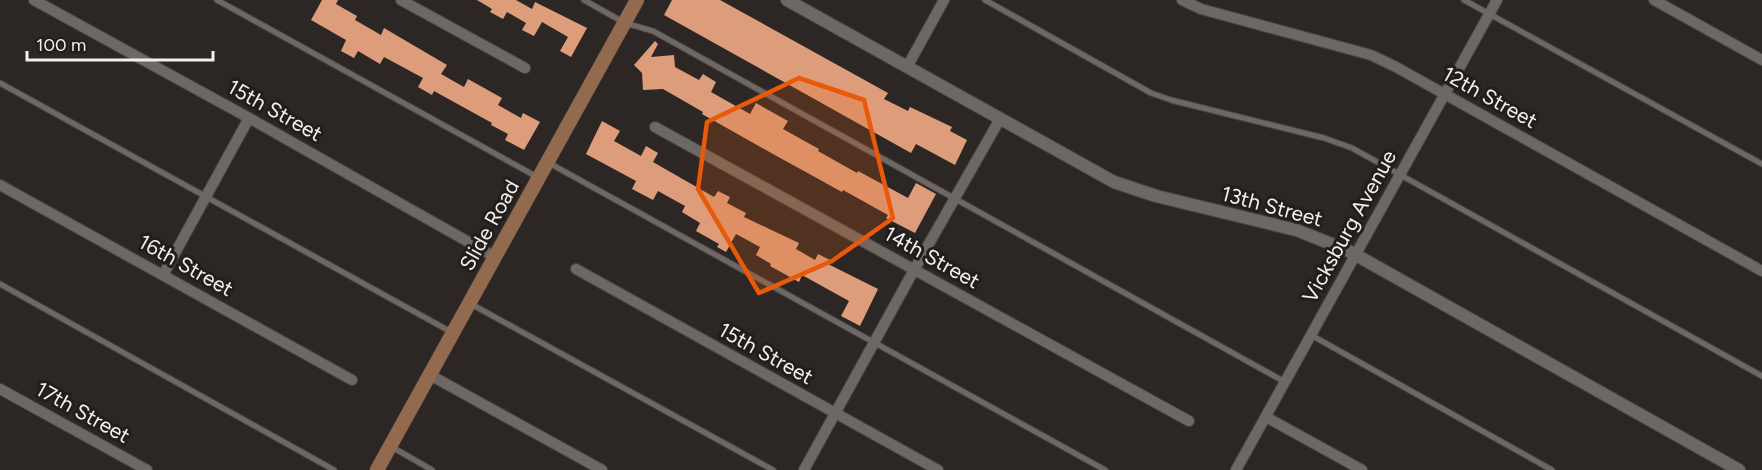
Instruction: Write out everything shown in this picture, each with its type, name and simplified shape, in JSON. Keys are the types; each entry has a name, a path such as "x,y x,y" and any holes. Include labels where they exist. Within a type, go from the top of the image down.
{"main road":[{"name":"Slide Road","path":"377,470 637,0"}],"street":[{"name":"15th Street","path":"34,0 495,256"},
{"path":"401,0 525,68"},
{"name":"13th Street","path":"787,0 1114,182 1156,196 1296,230 1326,240 1739,470"},
{"path":"907,67 944,0"},
{"name":"12th Street","path":"1182,0 1201,9 1371,55 1762,271"},
{"name":"Vicksburg Avenue","path":"1236,470 1497,0"},
{"path":"1654,0 1762,60"},
{"path":"163,275 249,118"},
{"path":"804,470 1000,119"},
{"name":"14th Street","path":"655,127 1190,421"},
{"name":"16th Street","path":"0,185 352,380"},
{"name":"15th Street","path":"576,269 938,470"},
{"path":"430,375 602,470"},
{"name":"17th Street","path":"0,388 147,470"},
{"path":"1266,417 1362,470"}],"lane":[{"path":"217,0 539,178"},
{"path":"584,0 625,23 653,31 1285,382"},
{"path":"985,0 1152,93 1352,148 1762,376"},
{"path":"1464,0 1762,164"},
{"path":"0,83 453,333"},
{"path":"548,162 1105,470"},
{"path":"0,284 334,470"},
{"path":"470,303 773,470"},
{"path":"1311,335 1552,470"},
{"path":"390,447 432,470"}],"highlighted area":[{"path":"799,78 864,100 893,218 832,261 759,293 698,189 707,122"}],"building":[{"path":"322,0 338,0 336,4 357,16 355,20 381,35 384,28 447,65 441,74 464,87 468,79 502,98 498,105 521,118 523,113 540,122 524,150 505,140 508,134 491,125 492,123 434,91 432,95 418,87 423,78 384,57 380,64 358,51 354,58 341,51 346,40 311,20"},
{"path":"477,0 516,0 532,9 535,2 587,28 571,57 560,51 568,37 542,22 534,36 522,30 526,23 507,12 503,19 490,12 492,9"},
{"path":"672,0 720,0 888,93 884,99 908,111 910,107 952,127 950,131 967,140 955,165 916,144 911,153 664,15"},
{"path":"655,41 658,44 651,57 674,55 675,67 699,80 703,74 716,82 711,92 750,114 756,103 788,121 783,129 857,173 858,171 908,198 916,183 936,194 915,233 886,218 888,215 702,114 703,112 663,89 643,90 642,73 634,65"},
{"path":"602,121 620,131 614,141 641,156 646,146 658,153 653,162 714,197 718,191 730,197 727,203 746,213 744,217 799,243 796,249 815,260 818,254 830,260 828,264 878,289 860,326 841,316 849,301 802,275 799,282 770,266 771,264 756,255 760,247 736,234 726,252 717,247 719,244 696,231 700,223 682,212 685,206 658,191 653,200 632,189 636,181 586,154"}]}
